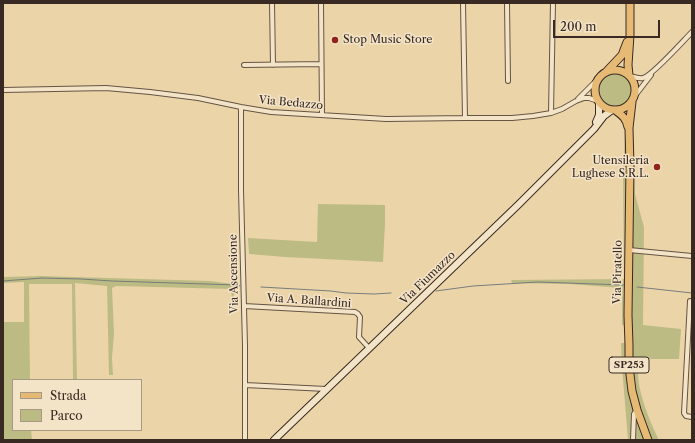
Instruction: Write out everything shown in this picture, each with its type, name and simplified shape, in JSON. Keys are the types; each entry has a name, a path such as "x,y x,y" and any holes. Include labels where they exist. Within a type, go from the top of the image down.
{"main road":[{"name":"SP253","path":"630,3 630,42 628,65 629,76 634,84 635,92 633,99"},
{"name":"SP253","path":"598,79 617,60 624,50 627,43 630,24"},
{"path":"607,71 616,70 625,72 629,76"},
{"path":"598,79 595,85 595,92 599,102"},
{"path":"614,110 619,110 626,107 633,99"},
{"name":"Via Piratello","path":"633,99 629,134 629,366 636,410 648,440"},
{"name":"SP253","path":"599,102 607,109 614,110"},
{"name":"Via Piratello","path":"614,110 625,117 629,134"}],"street":[{"path":"272,3 273,65"},
{"path":"321,3 322,115"},
{"path":"463,3 465,118"},
{"path":"507,3 508,81"},
{"path":"551,113 553,3"},
{"path":"629,76 640,78 647,76 692,32"},
{"path":"244,65 321,64"},
{"path":"633,99 658,66"},
{"name":"Via Bedazzo","path":"576,101 598,79"},
{"name":"Via Bedazzo","path":"3,90 106,88 198,98 271,112 386,120 512,118 551,113 576,101 587,98 599,102"},
{"path":"594,129 598,115 599,102"},
{"name":"Via Ascensione","path":"241,107 245,440"},
{"name":"Via Fiumazzo","path":"274,440 513,211 594,129 604,116 614,110"},
{"path":"629,250 692,256"},
{"path":"690,301 690,331 684,413 688,417 692,417"},
{"name":"Via A. Ballardini","path":"244,306 355,312 360,317 359,337 369,348"},
{"path":"245,385 326,390"},
{"name":"Via Piratello","path":"633,440 634,414 636,410"}],"green space":[{"path":"619,72 628,77 632,83 632,97 628,103 619,108 611,108 602,103 598,97 597,86 602,77 608,73"},
{"path":"633,126 635,194 644,227 643,325 681,329 679,359 641,359 639,369 639,383 643,400 659,440 628,440 621,343 625,343 625,326 622,325 622,288 569,284 512,283 511,280 624,279 623,178 625,127"},
{"path":"318,204 385,205 383,262 249,254 248,238 317,242"},
{"path":"41,276 210,281 240,285 232,298 231,289 116,286 112,288 114,333 112,358 113,375 109,375 107,286 75,283 77,379 73,379 72,284 29,284 30,379 12,379 12,431 31,431 32,440 3,440 3,322 24,322 24,282 3,283 3,277"}],"waterway":[{"path":"3,281 42,278 240,286"},
{"path":"436,291 473,286 538,282 624,285"},
{"path":"261,287 346,293 391,293"},
{"path":"637,287 692,293"}],"place":[{"name":"Stop Music Store","path":"335,40"},
{"name":"Utensileria Lughese S.R.L.","path":"657,167"}]}
